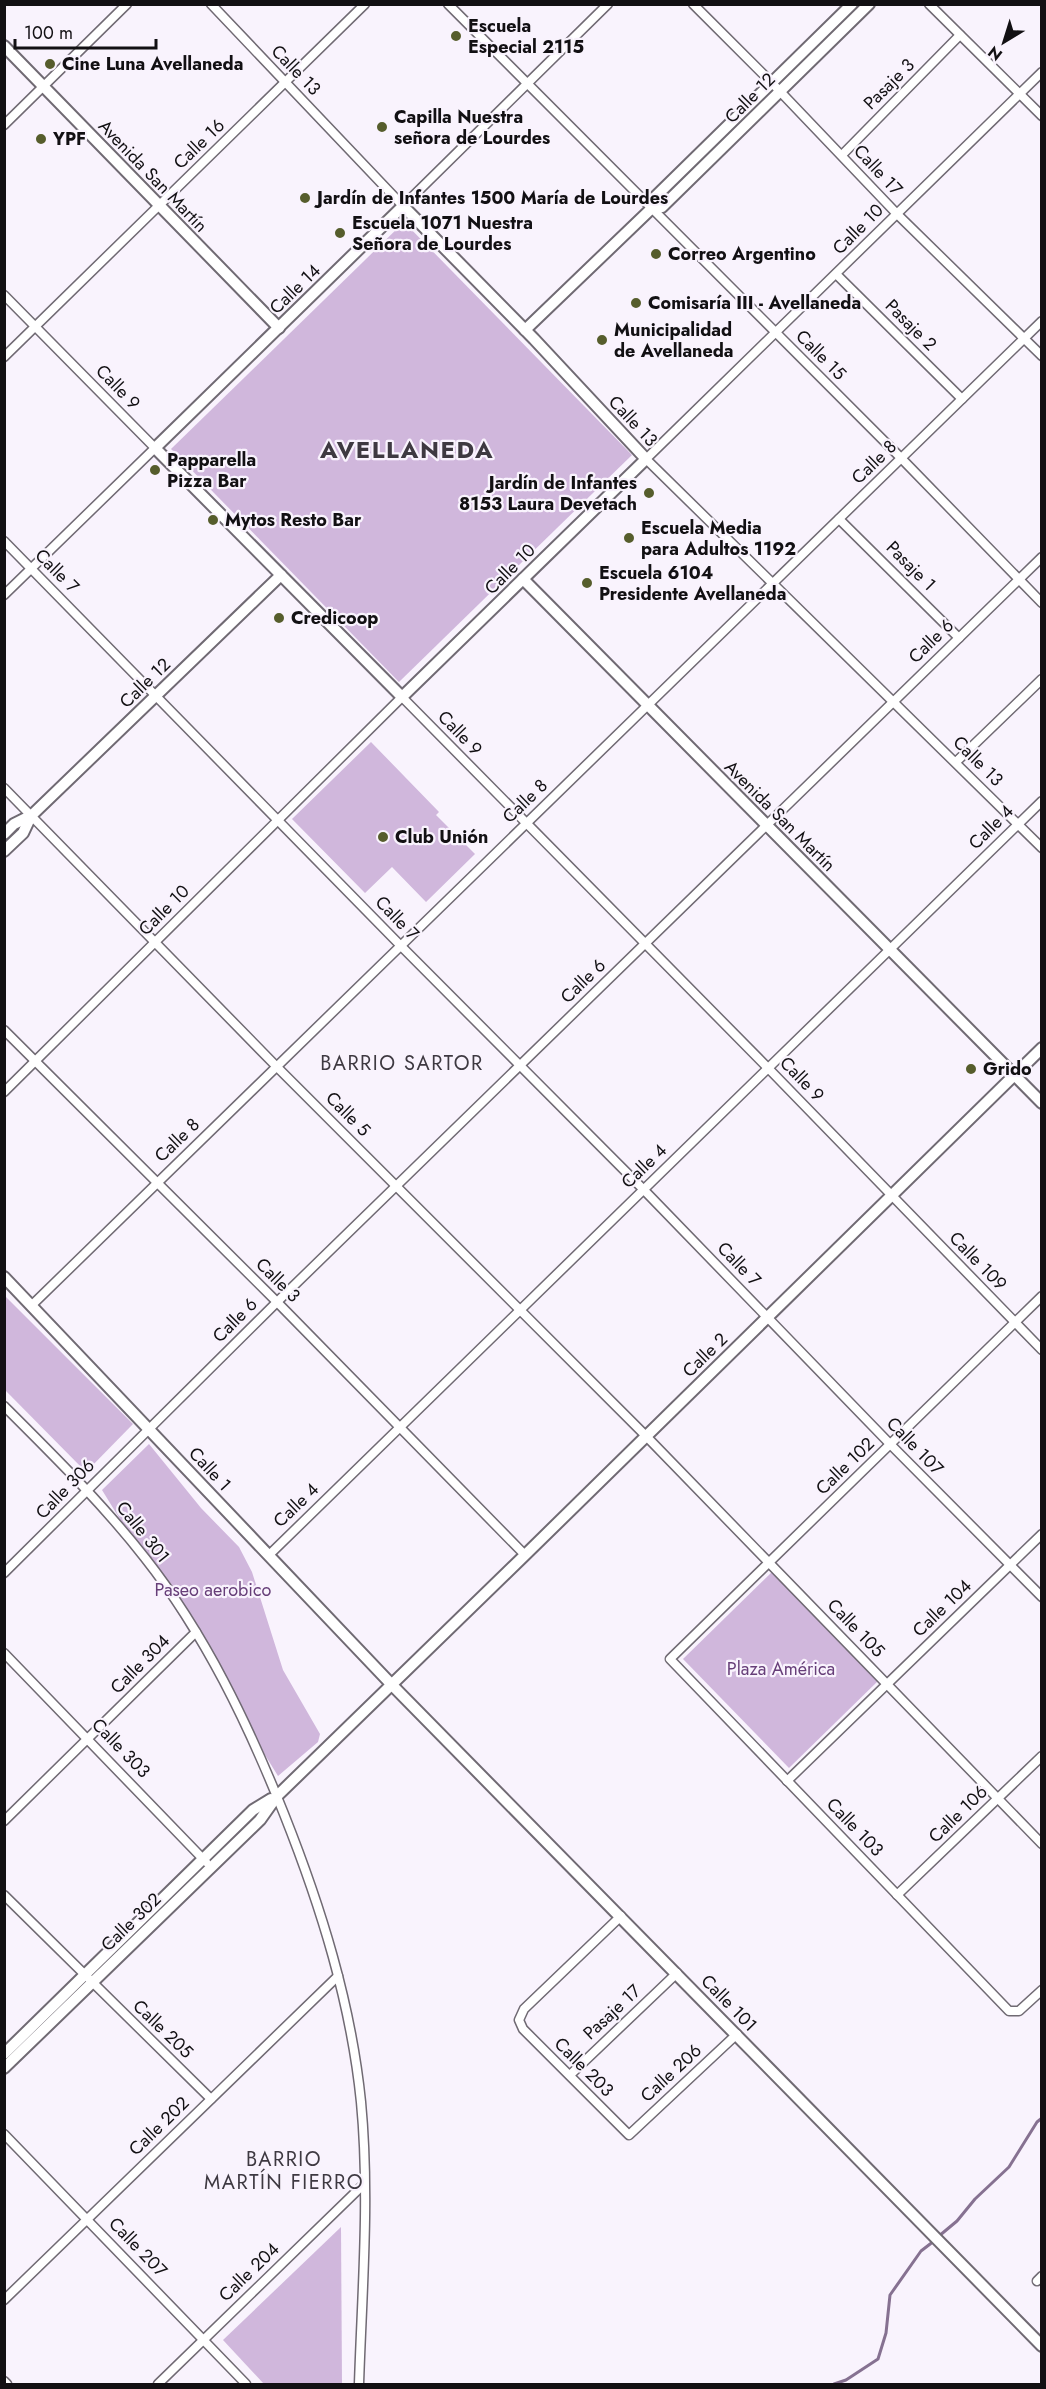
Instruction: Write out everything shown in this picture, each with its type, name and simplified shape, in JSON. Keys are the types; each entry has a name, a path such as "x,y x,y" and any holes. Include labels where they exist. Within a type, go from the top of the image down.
{"street":[{"path":"4,125 127,4"},
{"name":"Calle 13","path":"211,4 646,459 1041,848"},
{"name":"Calle 16","path":"4,357 365,4"},
{"name":"Calle 15","path":"448,4 901,458 1041,603"},
{"name":"Calle 14","path":"4,595 608,4"},
{"name":"Calle 17","path":"693,4 897,214 1041,356"},
{"name":"Calle 12","path":"525,330 651,209 662,207 852,4"},
{"name":"Calle 12","path":"776,87 869,4"},
{"path":"929,4 1041,116"},
{"name":"Pasaje 3","path":"842,155 960,35"},
{"name":"Avenida San Martín","path":"4,46 279,328"},
{"name":"Calle 10","path":"4,1092 402,697 1041,72"},
{"name":"Pasaje 2","path":"836,274 962,399"},
{"name":"Calle 9","path":"4,295 891,1195"},
{"name":"Calle 8","path":"32,1305 1041,321"},
{"name":"Pasaje 1","path":"839,519 959,638"},
{"name":"Calle 7","path":"4,541 768,1317"},
{"name":"Calle 6","path":"149,1428 1041,557"},
{"name":"Calle 12","path":"4,834 14,824 32,815 281,575"},
{"name":"Avenida San Martín","path":"523,579 1041,1103"},
{"path":"956,762 1041,679"},
{"name":"Calle 5","path":"4,788 154,943 646,1436"},
{"name":"Calle 4","path":"269,1555 1041,801"},
{"name":"Calle 12","path":"4,851 23,833 32,815"},
{"name":"Calle 3","path":"4,1030 277,1302 525,1555"},
{"name":"Calle 2","path":"392,1685 1041,1048"},
{"name":"Calle 109","path":"891,1195 1041,1350"},
{"name":"Calle 1","path":"4,1277 392,1685"},
{"name":"Calle 102","path":"670,1659 1041,1296"},
{"name":"Calle 107","path":"768,1317 1041,1597"},
{"name":"Calle 301","path":"4,1406 87,1490 145,1558 196,1632 240,1713 276,1796 314,1894 338,1976 360,2099 364,2184 359,2385"},
{"name":"Calle 306","path":"4,1574 149,1428"},
{"name":"Calle 105","path":"646,1436 1041,1844"},
{"name":"Calle 104","path":"788,1781 1041,1534"},
{"name":"Calle 304","path":"4,1821 196,1632"},
{"name":"Calle 303","path":"4,1653 89,1738 207,1863"},
{"name":"Calle 103","path":"670,1659 1009,2012 1019,2012 1041,1990"},
{"name":"Calle 302","path":"4,2068 88,1979 207,1863 260,1820 276,1796 392,1685"},
{"name":"Calle 101","path":"392,1685 1041,2346"},
{"name":"Calle 106","path":"897,1895 1041,1756"},
{"name":"Calle 205","path":"4,1895 211,2099"},
{"name":"Calle 203","path":"621,1916 524,2009 519,2020 523,2029 628,2135"},
{"name":"Pasaje 17","path":"570,2075 677,1973"},
{"name":"Calle 202","path":"4,2300 338,1976"},
{"name":"Calle 302","path":"4,2054 88,1979"},
{"name":"Calle 206","path":"628,2135 737,2034"},
{"name":"Calle 207","path":"4,2134 246,2385"},
{"name":"Calle 204","path":"158,2385 364,2184"}],"green space":[{"path":"404,222 632,455 399,682 171,449"},
{"name":"Club Unión","path":"371,742 439,812 436,815 475,854 426,902 392,867 365,893 292,819"},
{"path":"4,1295 133,1424 86,1472 5,1390"},
{"name":"Paseo aerobico","path":"149,1444 201,1508 239,1547 252,1572 283,1670 320,1734 318,1742 278,1776 102,1490"},
{"name":"Plaza América","path":"773,1571 879,1680 789,1768 683,1659"},
{"path":"341,2227 342,2384 264,2384 223,2340"}],"waterway":[{"path":"939,2236 957,2221 975,2199 1009,2167 1037,2122 1042,2118"},
{"path":"834,2384 846,2380 878,2359 886,2333 890,2295 921,2251 934,2241"}],"place":[{"name":"Escuela Especial 2115","path":"456,36"},
{"name":"Cine Luna Avellaneda","path":"50,64"},
{"name":"Capilla Nuestra señora de Lourdes","path":"382,127"},
{"name":"YPF","path":"41,139"},
{"name":"Jardín de Infantes 1500 María de Lourdes","path":"305,198"},
{"name":"Escuela 1071 Nuestra Señora de Lourdes","path":"340,233"},
{"name":"Correo Argentino","path":"656,254"},
{"name":"Comisaría III - Avellaneda","path":"636,303"},
{"name":"Municipalidad de Avellaneda","path":"602,340"},
{"name":"Papparella Pizza Bar","path":"155,470"},
{"name":"Jardín de Infantes 8153 Laura Devetach","path":"649,493"},
{"name":"Mytos Resto Bar","path":"213,520"},
{"name":"Escuela Media para Adultos 1192","path":"629,538"},
{"name":"Escuela 6104 Presidente Avellaneda","path":"587,583"},
{"name":"Credicoop","path":"279,618"},
{"name":"Club Unión","path":"383,837"},
{"name":"Grido","path":"971,1069"}],"district":[{"name":"AVELLANEDA","path":"407,449"},
{"name":"BARRIO SARTOR","path":"402,1063"},
{"name":"BARRIO MARTÍN FIERRO","path":"284,2170"}]}
